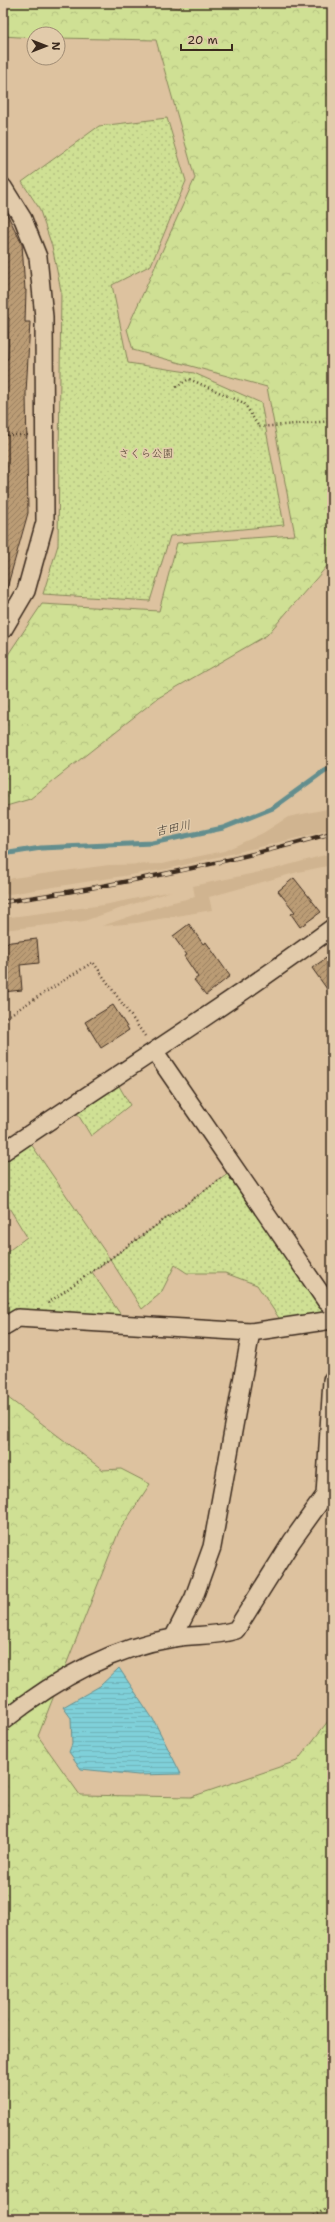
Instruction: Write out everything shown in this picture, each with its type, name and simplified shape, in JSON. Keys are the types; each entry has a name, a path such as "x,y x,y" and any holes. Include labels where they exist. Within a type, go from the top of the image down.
{"street":[{"path":"3,188 23,219 38,256 44,317 45,522 26,591 3,630"},
{"path":"3,1152 122,1071 155,1052 332,928"},
{"path":"155,1052 326,1301 332,1306"},
{"path":"3,1327 18,1318 251,1332 332,1320"},
{"path":"173,1638 194,1597 212,1547 251,1332"},
{"path":"3,1721 63,1679 117,1652 173,1638 218,1636 236,1630 292,1541 325,1495 332,1380"}],"path":[{"path":"176,387 189,379 244,403 259,428 332,421"},
{"path":"3,435 44,435"},
{"path":"3,1019 93,962 155,1052"},
{"path":"18,1318 41,1308 236,1168"},
{"path":"311,2219 313,2216 332,2206"}],"shaded area":[{"path":"332,808 332,828 314,834 167,869 3,895 3,882 13,878 109,865 162,864 224,851 263,833 288,817"},
{"path":"332,853 332,865 298,872 209,897 212,910 136,923 102,926 169,903 195,897 193,886 274,869"},
{"path":"171,891 84,921 3,930 3,918 104,905"}],"green space":[{"path":"3,3 143,3 179,8 184,3 332,3 332,557 328,565 267,635 158,698 30,799 3,807 3,662 42,604 159,611 177,543 295,535 267,387 133,350 127,329 195,178 156,40 66,38 66,26 26,26 26,37 3,36"},
{"name":"さくら公園","path":"167,118 186,181 151,265 112,285 128,363 194,373 261,403 284,525 170,536 150,601 43,594 58,545 61,291 52,246 39,208 22,182 99,126"},
{"path":"119,1086 130,1105 91,1136 77,1113"},
{"path":"31,1144 110,1259 92,1272 127,1324 3,1327 3,1255 27,1237 3,1198 3,1163"},
{"path":"236,1168 332,1320 285,1327 257,1285 225,1273 187,1273 175,1265 161,1293 142,1309 110,1259"},
{"path":"3,1394 103,1470 121,1469 150,1484 119,1531 38,1736 80,1795 191,1797 297,1761 332,1716 332,2219 3,2219"}],"water":[{"path":"119,1668 153,1719 181,1774 138,1775 81,1769 69,1752 72,1744 71,1718 63,1707 100,1686"}],"building":[{"path":"3,206 22,244 26,290 25,322 30,322 26,393 28,513 7,588 3,588 3,359 8,359 9,318 3,317"},
{"path":"294,878 321,912 300,927 291,914 295,912 278,891"},
{"path":"189,924 203,944 206,942 230,976 206,995 194,980 198,977 184,956 187,955 173,936"},
{"path":"37,939 39,963 20,965 22,990 3,992 3,943"},
{"path":"332,954 332,996 312,968"},
{"path":"113,1005 129,1030 101,1048 85,1022"}],"waterway":[{"name":"吉田川","path":"3,854 41,848 152,843 223,828 273,808 324,771 332,767"}],"railway":[{"path":"3,902 86,889 169,873 251,855 332,833"}]}
